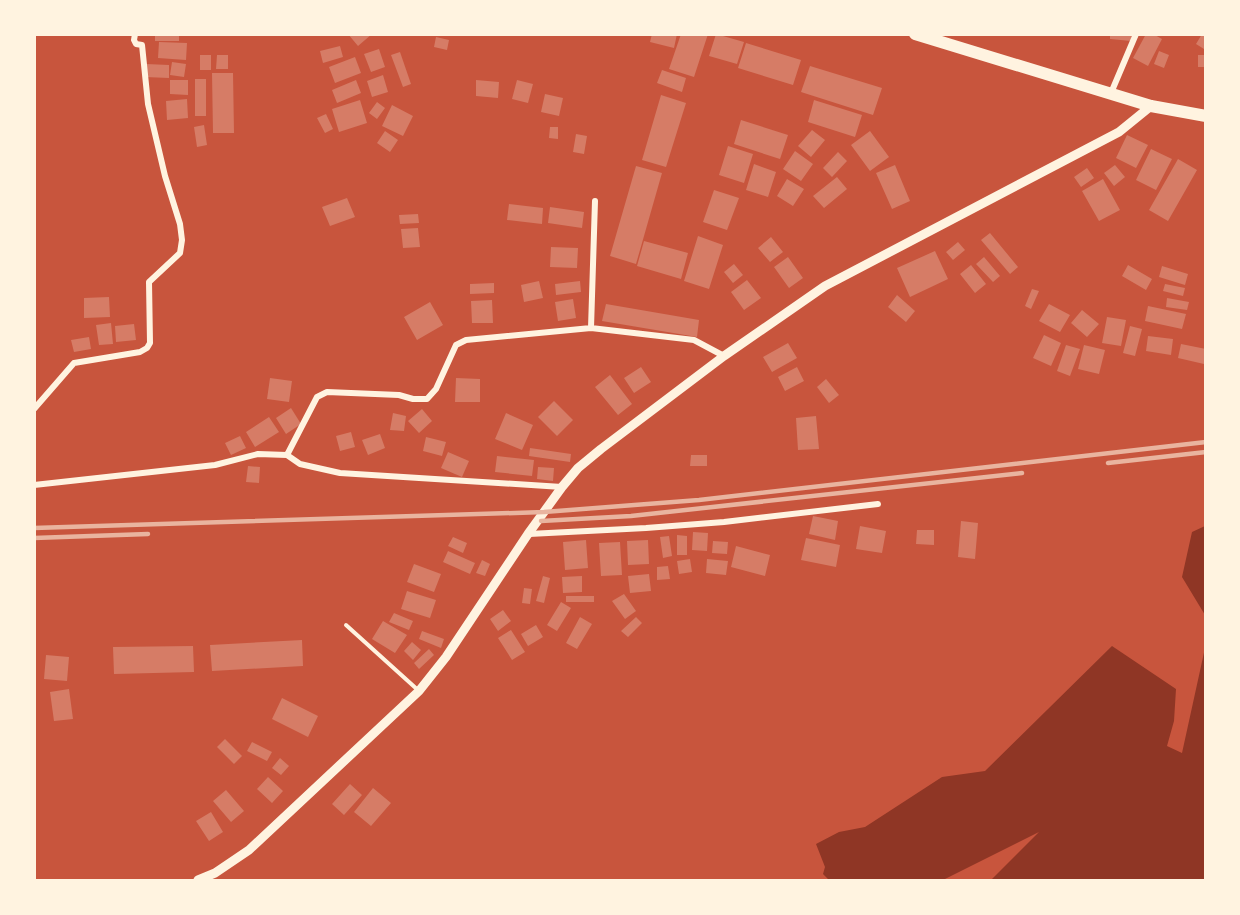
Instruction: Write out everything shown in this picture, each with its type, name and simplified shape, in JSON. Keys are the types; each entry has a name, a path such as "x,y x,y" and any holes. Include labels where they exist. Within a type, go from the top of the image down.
{"main road":[{"path":"915,34 1151,106 1206,116"}],"street":[{"path":"34,409 74,363 140,352 147,348 150,343 149,282 180,254 182,248 180,224 147,104 142,45 136,44 135,34"},
{"path":"1111,94 1136,34"},
{"path":"198,880 215,873 249,850 419,691 446,657 562,487 578,468 601,449 724,356 825,286 1119,132 1151,106"},
{"path":"591,328 595,201"},
{"path":"287,455 317,397 327,392 399,395 413,399 427,399 436,389 456,345 466,340 591,328 694,340 724,356"},
{"path":"34,484 215,465 258,454 287,455 300,464 340,473 562,487"},
{"path":"528,534 724,522 878,504"}],"lane":[{"path":"346,625 419,691"}],"shaded area":[{"path":"1205,526 1205,615 1182,577 1192,532"},
{"path":"1112,646 1176,689 1174,721 1167,746 1182,753 1205,648 1205,880 991,880 1039,832 943,880 829,880 823,874 825,867 816,844 839,832 865,827 942,777 985,771"}],"building":[{"path":"155,34 179,34 179,41 155,41"},
{"path":"348,34 372,34 358,46"},
{"path":"652,34 677,34 674,48 650,42"},
{"path":"681,34 708,34 694,77 669,69"},
{"path":"716,34 744,42 737,64 709,56"},
{"path":"1110,34 1132,34 1131,41 1110,39"},
{"path":"1146,34 1153,34 1162,39 1148,66 1133,58"},
{"path":"1202,34 1206,34 1204,49 1196,44"},
{"path":"436,37 449,40 447,50 434,47"},
{"path":"159,42 187,43 186,60 158,58"},
{"path":"746,43 801,60 793,85 738,68"},
{"path":"340,46 343,57 323,63 320,51"},
{"path":"379,49 385,67 371,72 364,54"},
{"path":"1159,51 1169,55 1164,68 1154,64"},
{"path":"400,52 411,84 403,87 391,55"},
{"path":"200,55 211,55 211,70 200,70"},
{"path":"217,55 228,55 228,69 216,69"},
{"path":"1198,55 1206,55 1206,67 1198,67"},
{"path":"355,57 361,73 335,83 329,67"},
{"path":"172,62 186,64 184,77 170,75"},
{"path":"146,64 169,65 169,78 145,77"},
{"path":"810,66 882,88 873,115 801,92"},
{"path":"662,70 686,78 682,92 657,83"},
{"path":"212,73 233,73 234,133 213,133"},
{"path":"383,75 388,92 372,97 367,81"},
{"path":"195,79 206,79 206,116 195,116"},
{"path":"170,80 188,80 188,95 170,94"},
{"path":"356,80 361,93 337,103 332,90"},
{"path":"476,80 499,82 498,98 476,96"},
{"path":"517,80 533,84 528,103 512,99"},
{"path":"545,94 563,98 559,116 541,112"},
{"path":"661,95 686,103 666,167 642,160"},
{"path":"187,99 188,118 167,120 166,101"},
{"path":"360,100 367,123 339,132 332,109"},
{"path":"814,100 862,115 855,137 808,122"},
{"path":"377,102 385,108 377,119 369,113"},
{"path":"392,105 413,116 403,136 382,126"},
{"path":"326,114 333,129 325,133 317,118"},
{"path":"741,120 788,135 780,159 734,144"},
{"path":"204,125 207,145 197,147 194,127"},
{"path":"550,127 558,127 558,139 549,138"},
{"path":"812,130 825,140 811,157 798,146"},
{"path":"385,131 398,140 390,152 377,143"},
{"path":"870,131 889,157 870,171 851,145"},
{"path":"576,134 587,136 584,154 573,152"},
{"path":"1127,135 1148,145 1136,168 1116,158"},
{"path":"728,146 753,154 744,183 719,175"},
{"path":"1151,149 1172,159 1156,190 1136,180"},
{"path":"795,151 813,164 801,181 783,169"},
{"path":"838,152 847,161 832,177 823,168"},
{"path":"1178,159 1197,170 1168,221 1149,210"},
{"path":"754,164 776,172 768,197 746,190"},
{"path":"895,165 910,201 892,209 876,173"},
{"path":"1115,165 1125,177 1114,186 1104,173"},
{"path":"636,166 662,173 636,264 610,256"},
{"path":"1087,168 1094,178 1081,187 1074,177"},
{"path":"837,177 847,189 824,208 813,196"},
{"path":"787,179 804,189 793,206 777,196"},
{"path":"1103,179 1120,210 1099,221 1082,191"},
{"path":"714,190 739,198 727,230 703,222"},
{"path":"347,198 355,217 330,226 322,207"},
{"path":"509,204 543,208 542,224 507,220"},
{"path":"550,207 584,212 582,228 548,223"},
{"path":"418,214 419,223 400,224 399,215"},
{"path":"418,228 420,247 403,248 401,229"},
{"path":"990,233 1018,267 1010,274 981,240"},
{"path":"698,236 723,245 709,289 684,281"},
{"path":"771,237 783,252 770,262 758,248"},
{"path":"644,241 688,253 681,279 637,266"},
{"path":"958,242 965,250 953,260 946,252"},
{"path":"551,247 578,248 577,268 550,267"},
{"path":"935,251 948,279 910,297 897,268"},
{"path":"788,257 803,278 789,288 774,267"},
{"path":"984,257 1000,276 993,282 976,264"},
{"path":"734,264 743,275 733,283 724,272"},
{"path":"971,265 986,284 975,293 960,274"},
{"path":"1128,265 1152,279 1146,290 1122,276"},
{"path":"1162,266 1188,274 1185,285 1159,277"},
{"path":"747,280 761,298 744,310 731,292"},
{"path":"539,281 543,298 524,302 521,285"},
{"path":"580,281 581,292 556,295 555,284"},
{"path":"494,283 494,293 470,294 470,284"},
{"path":"1165,284 1185,288 1183,296 1163,291"},
{"path":"1032,289 1039,291 1031,309 1025,306"},
{"path":"897,295 915,311 906,322 888,307"},
{"path":"109,297 110,317 84,318 84,298"},
{"path":"1167,298 1189,302 1187,310 1166,307"},
{"path":"573,299 576,318 558,321 555,302"},
{"path":"492,300 493,323 472,323 471,301"},
{"path":"430,302 443,325 417,340 404,317"},
{"path":"606,304 699,320 697,337 602,321"},
{"path":"1049,304 1070,315 1060,332 1039,321"},
{"path":"1148,306 1186,314 1182,329 1145,321"},
{"path":"1082,310 1099,324 1087,337 1071,323"},
{"path":"1107,317 1126,320 1121,346 1102,343"},
{"path":"111,323 113,344 99,345 96,325"},
{"path":"134,324 136,340 116,342 115,326"},
{"path":"1130,326 1142,329 1135,356 1123,353"},
{"path":"1044,335 1061,343 1051,366 1033,358"},
{"path":"1148,336 1173,339 1171,355 1146,351"},
{"path":"89,337 91,349 74,352 71,340"},
{"path":"788,343 797,358 772,372 763,357"},
{"path":"1181,344 1206,349 1204,364 1178,358"},
{"path":"1066,345 1080,349 1070,376 1057,371"},
{"path":"1084,345 1105,350 1099,374 1078,369"},
{"path":"641,367 651,382 634,393 624,378"},
{"path":"797,367 804,381 785,391 778,377"},
{"path":"610,375 632,404 618,415 595,387"},
{"path":"270,378 292,381 289,402 267,399"},
{"path":"456,378 480,379 480,402 455,402"},
{"path":"826,379 839,395 829,403 817,387"},
{"path":"554,401 573,420 557,436 538,417"},
{"path":"291,408 301,424 286,434 276,418"},
{"path":"422,409 432,421 419,433 408,421"},
{"path":"393,413 406,416 404,431 390,430"},
{"path":"506,413 533,425 522,450 495,439"},
{"path":"816,416 819,449 798,450 796,418"},
{"path":"269,417 279,432 255,447 246,432"},
{"path":"351,432 355,447 340,451 336,436"},
{"path":"380,434 385,448 368,455 362,440"},
{"path":"240,436 246,448 231,455 225,443"},
{"path":"426,437 446,442 442,456 423,451"},
{"path":"530,448 571,454 570,462 529,456"},
{"path":"448,452 469,461 462,477 441,468"},
{"path":"691,455 707,455 707,466 690,466"},
{"path":"497,456 534,460 532,476 495,472"},
{"path":"248,466 260,467 259,483 246,482"},
{"path":"538,467 554,468 553,481 537,479"},
{"path":"813,516 838,521 835,540 809,534"},
{"path":"961,521 978,523 975,559 958,557"},
{"path":"860,526 886,531 882,553 856,549"},
{"path":"917,530 934,530 934,545 916,544"},
{"path":"693,532 708,533 707,551 692,550"},
{"path":"677,535 687,536 687,555 677,555"},
{"path":"669,536 672,556 663,558 660,537"},
{"path":"453,537 467,543 463,553 448,546"},
{"path":"806,538 840,545 836,567 801,560"},
{"path":"586,540 588,568 565,570 563,542"},
{"path":"648,540 649,564 628,565 627,541"},
{"path":"713,541 728,542 727,554 712,553"},
{"path":"620,542 622,575 601,576 599,543"},
{"path":"736,546 770,555 765,576 731,567"},
{"path":"448,551 475,563 470,574 443,562"},
{"path":"690,559 692,572 679,574 677,561"},
{"path":"707,559 728,561 726,575 706,573"},
{"path":"482,560 490,564 485,576 476,573"},
{"path":"414,564 441,574 434,592 407,582"},
{"path":"668,566 670,579 657,580 657,567"},
{"path":"649,574 651,591 630,593 628,576"},
{"path":"543,576 550,578 544,603 536,601"},
{"path":"582,576 582,592 563,593 562,577"},
{"path":"524,588 532,589 530,604 522,603"},
{"path":"407,591 436,600 430,618 401,609"},
{"path":"624,594 636,611 625,619 612,601"},
{"path":"566,596 594,596 594,602 566,602"},
{"path":"561,602 571,608 557,631 547,625"},
{"path":"503,610 511,621 498,631 490,619"},
{"path":"394,613 413,621 409,630 389,622"},
{"path":"580,617 592,624 577,649 566,643"},
{"path":"636,617 642,623 628,637 621,631"},
{"path":"383,621 407,635 395,653 372,639"},
{"path":"536,625 543,637 528,646 521,634"},
{"path":"511,630 525,652 512,660 498,638"},
{"path":"422,631 444,639 441,648 419,639"},
{"path":"302,640 303,666 212,671 210,645"},
{"path":"412,642 421,650 413,660 404,651"},
{"path":"193,646 194,672 114,674 113,647"},
{"path":"429,649 434,655 419,669 414,663"},
{"path":"46,655 69,657 67,681 44,679"},
{"path":"69,689 73,719 54,721 50,692"},
{"path":"282,698 318,716 308,737 272,719"},
{"path":"225,739 242,756 234,764 217,747"},
{"path":"252,742 272,752 267,761 247,751"},
{"path":"280,758 289,766 281,775 272,768"},
{"path":"268,777 283,791 272,803 257,789"},
{"path":"350,784 362,795 344,815 332,804"},
{"path":"373,788 391,803 371,826 354,812"},
{"path":"226,790 244,811 231,822 213,801"},
{"path":"211,812 223,832 209,841 196,821"}],"railway":[{"path":"34,528 544,512 699,500 1206,442"},
{"path":"1108,463 1206,452"},
{"path":"541,521 631,516 1022,473"},
{"path":"34,538 148,534"}]}
